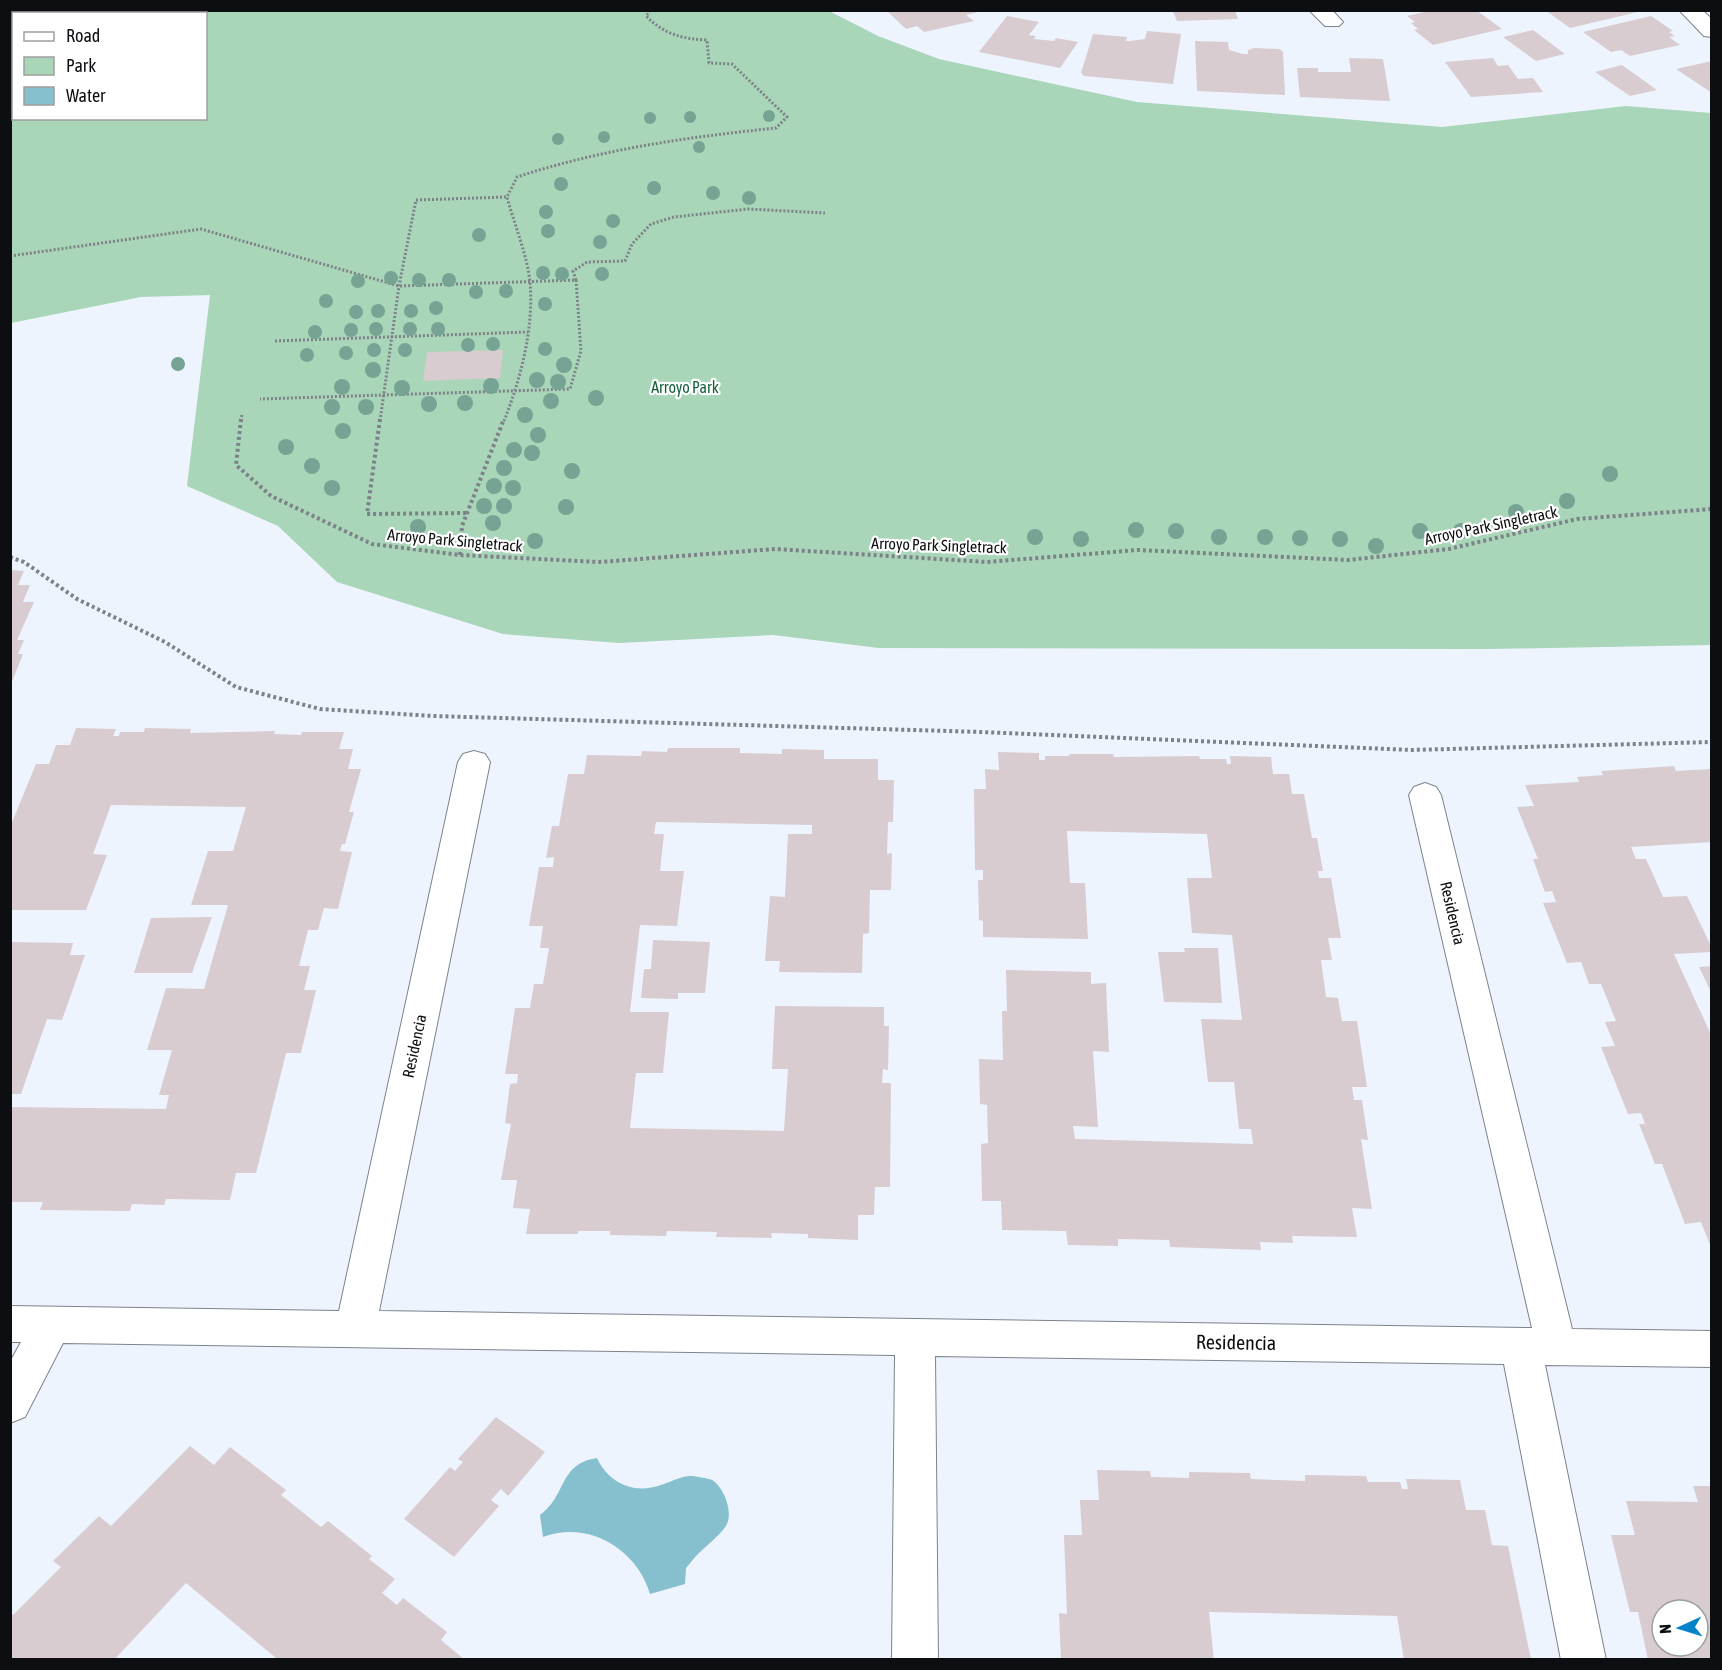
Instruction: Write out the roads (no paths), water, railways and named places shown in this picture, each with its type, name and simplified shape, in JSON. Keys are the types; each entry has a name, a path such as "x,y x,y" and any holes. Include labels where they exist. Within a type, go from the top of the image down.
{"street":[{"path":"1689,10 1712,31"},
{"name":"Residencia","path":"355,1329 474,762"},
{"name":"Residencia","path":"1425,795 1538,1346"},
{"name":"Residencia","path":"10,1324 1712,1349"},
{"path":"10,1404 51,1325"},
{"path":"915,1337 915,1659"},
{"path":"1538,1346 1584,1659"}],"water":[{"path":"597,1458 614,1480 630,1487 648,1488 693,1476 712,1480 720,1488 728,1508 728,1521 723,1530 686,1568 685,1584 650,1594 644,1578 634,1564 608,1542 577,1532 543,1537 540,1515 555,1499 575,1467 584,1461"}],"park label":[{"name":"Arroyo Park","path":"685,387"}]}
